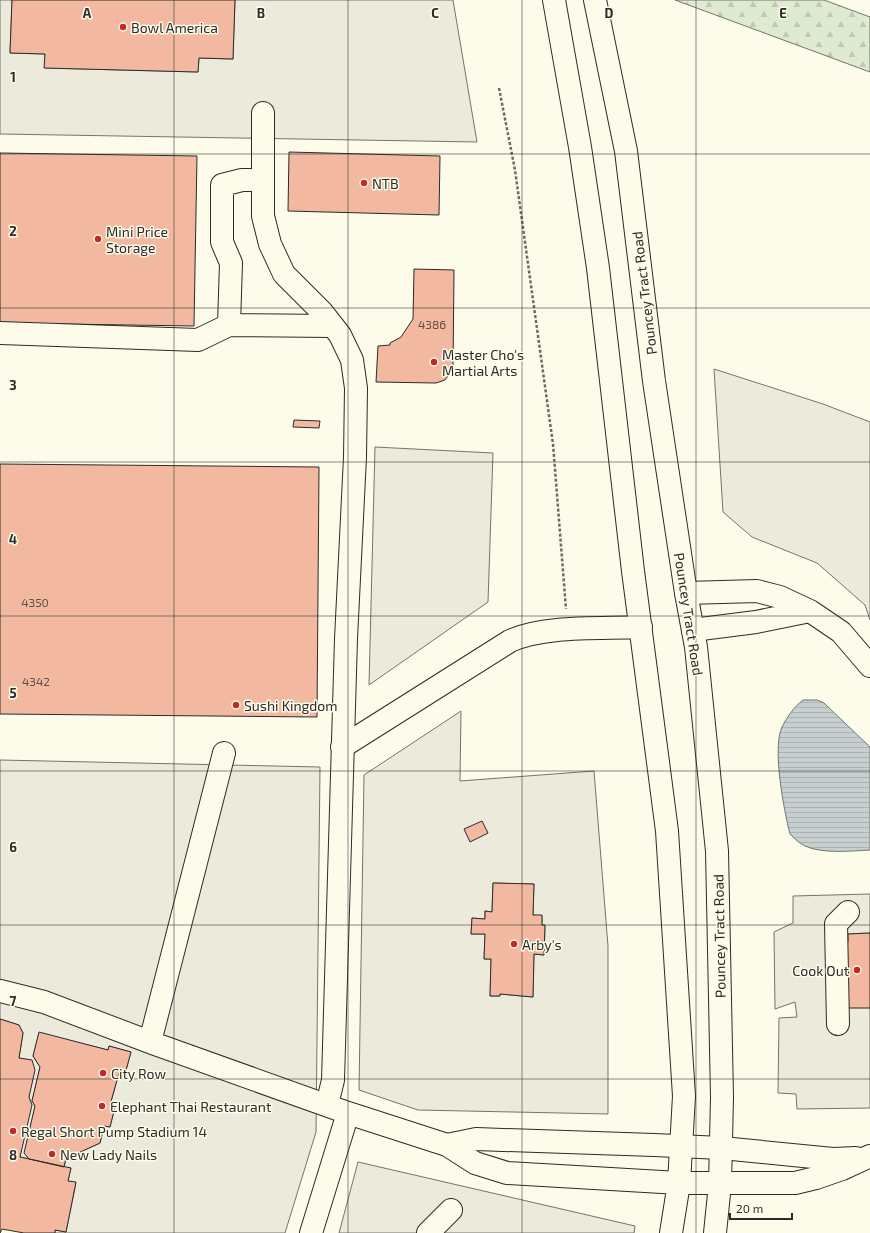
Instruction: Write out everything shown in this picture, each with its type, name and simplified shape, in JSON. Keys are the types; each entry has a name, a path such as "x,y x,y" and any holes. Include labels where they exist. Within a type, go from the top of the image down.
{"main road":[{"path":"554,0 580,147 598,268 641,627 668,831 684,1096 679,1183 671,1233"},
{"name":"Pouncey Tract Road","path":"595,0 626,151 654,381 686,594 696,648 717,851 722,1148 715,1233"},
{"path":"263,113 263,216 270,244 284,274 322,312 340,335 352,360 356,388 355,457 342,747 333,1080 327,1105"},
{"path":"229,325 231,263 222,242 222,185 242,180 262,180"},
{"path":"0,333 198,340 229,325 333,326"},
{"path":"686,594 757,591 780,597 810,611 841,632 870,666"},
{"path":"693,630 756,622 810,611"},
{"path":"342,747 510,641 523,635 568,629 641,627"},
{"path":"150,1042 224,754"},
{"path":"838,1024 836,924 848,912"},
{"path":"0,991 44,1002 150,1042 348,1113 447,1145 475,1163 507,1172 679,1183 795,1183 816,1178 842,1169 867,1157"},
{"path":"311,1233 348,1113"},
{"path":"447,1145 476,1139 722,1148 833,1159 867,1157"},
{"path":"428,1233 451,1210"}],"path":[{"path":"499,88 515,170 553,444 560,552 568,629"}],"green space":[{"path":"675,0 824,0 870,17 870,72"}],"shaded area":[{"path":"0,0 12,0 10,53 45,54 45,68 198,72 199,58 233,59 235,0 453,0 477,142 0,134"},
{"path":"714,369 823,404 870,422 870,620 865,605 817,563 752,537 723,512"},
{"path":"375,447 493,453 488,602 369,685"},
{"path":"803,700 817,700 824,703 870,747 870,850 837,851 812,849 797,841 790,834 780,780 778,749 779,737 788,716"},
{"path":"461,711 460,781 594,771 608,946 608,1114 418,1110 359,1090 364,775","holes":["493,883 534,884 533,915 542,916 542,925 545,926 544,955 534,954 533,997 500,994 500,996 490,996 491,959 484,959 485,934 471,934 472,918 485,919 485,911 492,912"]},
{"path":"0,760 320,767 316,1132 285,1233 55,1233 55,1230 66,1232 76,1183 68,1181 71,1168 64,1167 67,1154 76,1154 100,1143 104,1126 110,1127 115,1107 110,1105 119,1073 125,1074 131,1052 109,1046 108,1050 39,1033 33,1056 40,1067 32,1101 35,1106 25,1153 29,1159 20,1157 29,1097 31,1060 19,1058 23,1033 19,1025 0,1019"},
{"path":"870,894 870,933 848,934 848,942 870,1008 870,1108 797,1109 796,1094 778,1093 779,1018 797,1017 795,1002 775,1009 774,932 793,923 793,896"},
{"path":"358,1162 635,1226 634,1233 339,1233"}],"building":[{"name":"Bowl America","path":"12,0 235,0 233,59 199,58 198,72 44,68 45,54 10,53"},
{"name":"NTB","path":"289,152 440,156 439,215 288,211"},
{"name":"Mini Price Storage","path":"0,153 197,156 194,326 0,323"},
{"path":"414,269 454,270 453,369 445,380 436,383 376,382 378,346 390,345 390,343 401,337 413,319"},
{"path":"294,420 320,421 319,428 293,427"},
{"path":"0,464 319,467 317,717 0,714"},
{"path":"482,821 488,833 470,842 464,829"},
{"name":"Arby's","path":"493,883 534,884 533,915 542,915 542,925 545,925 544,955 534,954 533,997 500,994 500,996 490,996 491,959 484,959 485,934 471,934 472,918 485,919 485,911 492,912"},
{"name":"Cook Out","path":"870,933 870,1008 846,1008 844,943 848,942 848,934"},
{"name":"Regal Short Pump Stadium 14","path":"0,1019 19,1025 23,1033 19,1058 32,1060 35,1070 29,1097 32,1105 20,1157 71,1168 68,1181 76,1182 66,1232 55,1230 55,1233 24,1233 2,1229 0,1233"},
{"path":"39,1032 108,1050 109,1046 131,1052 125,1074 119,1073 110,1105 115,1107 110,1127 104,1126 100,1143 76,1154 67,1154 64,1167 29,1159 24,1153 35,1106 32,1101 40,1067 33,1056"}],"place":[{"name":"Bowl America","path":"123,27"},
{"name":"NTB","path":"364,183"},
{"name":"Mini Price Storage","path":"98,239"},
{"name":"Master Cho's Martial Arts","path":"434,362"},
{"name":"Sushi Kingdom","path":"236,705"},
{"name":"Arby's","path":"514,944"},
{"name":"Cook Out","path":"857,970"},
{"name":"City Row","path":"103,1073"},
{"name":"Elephant Thai Restaurant","path":"102,1106"},
{"name":"Regal Short Pump Stadium 14","path":"13,1131"},
{"name":"New Lady Nails","path":"52,1154"}]}
